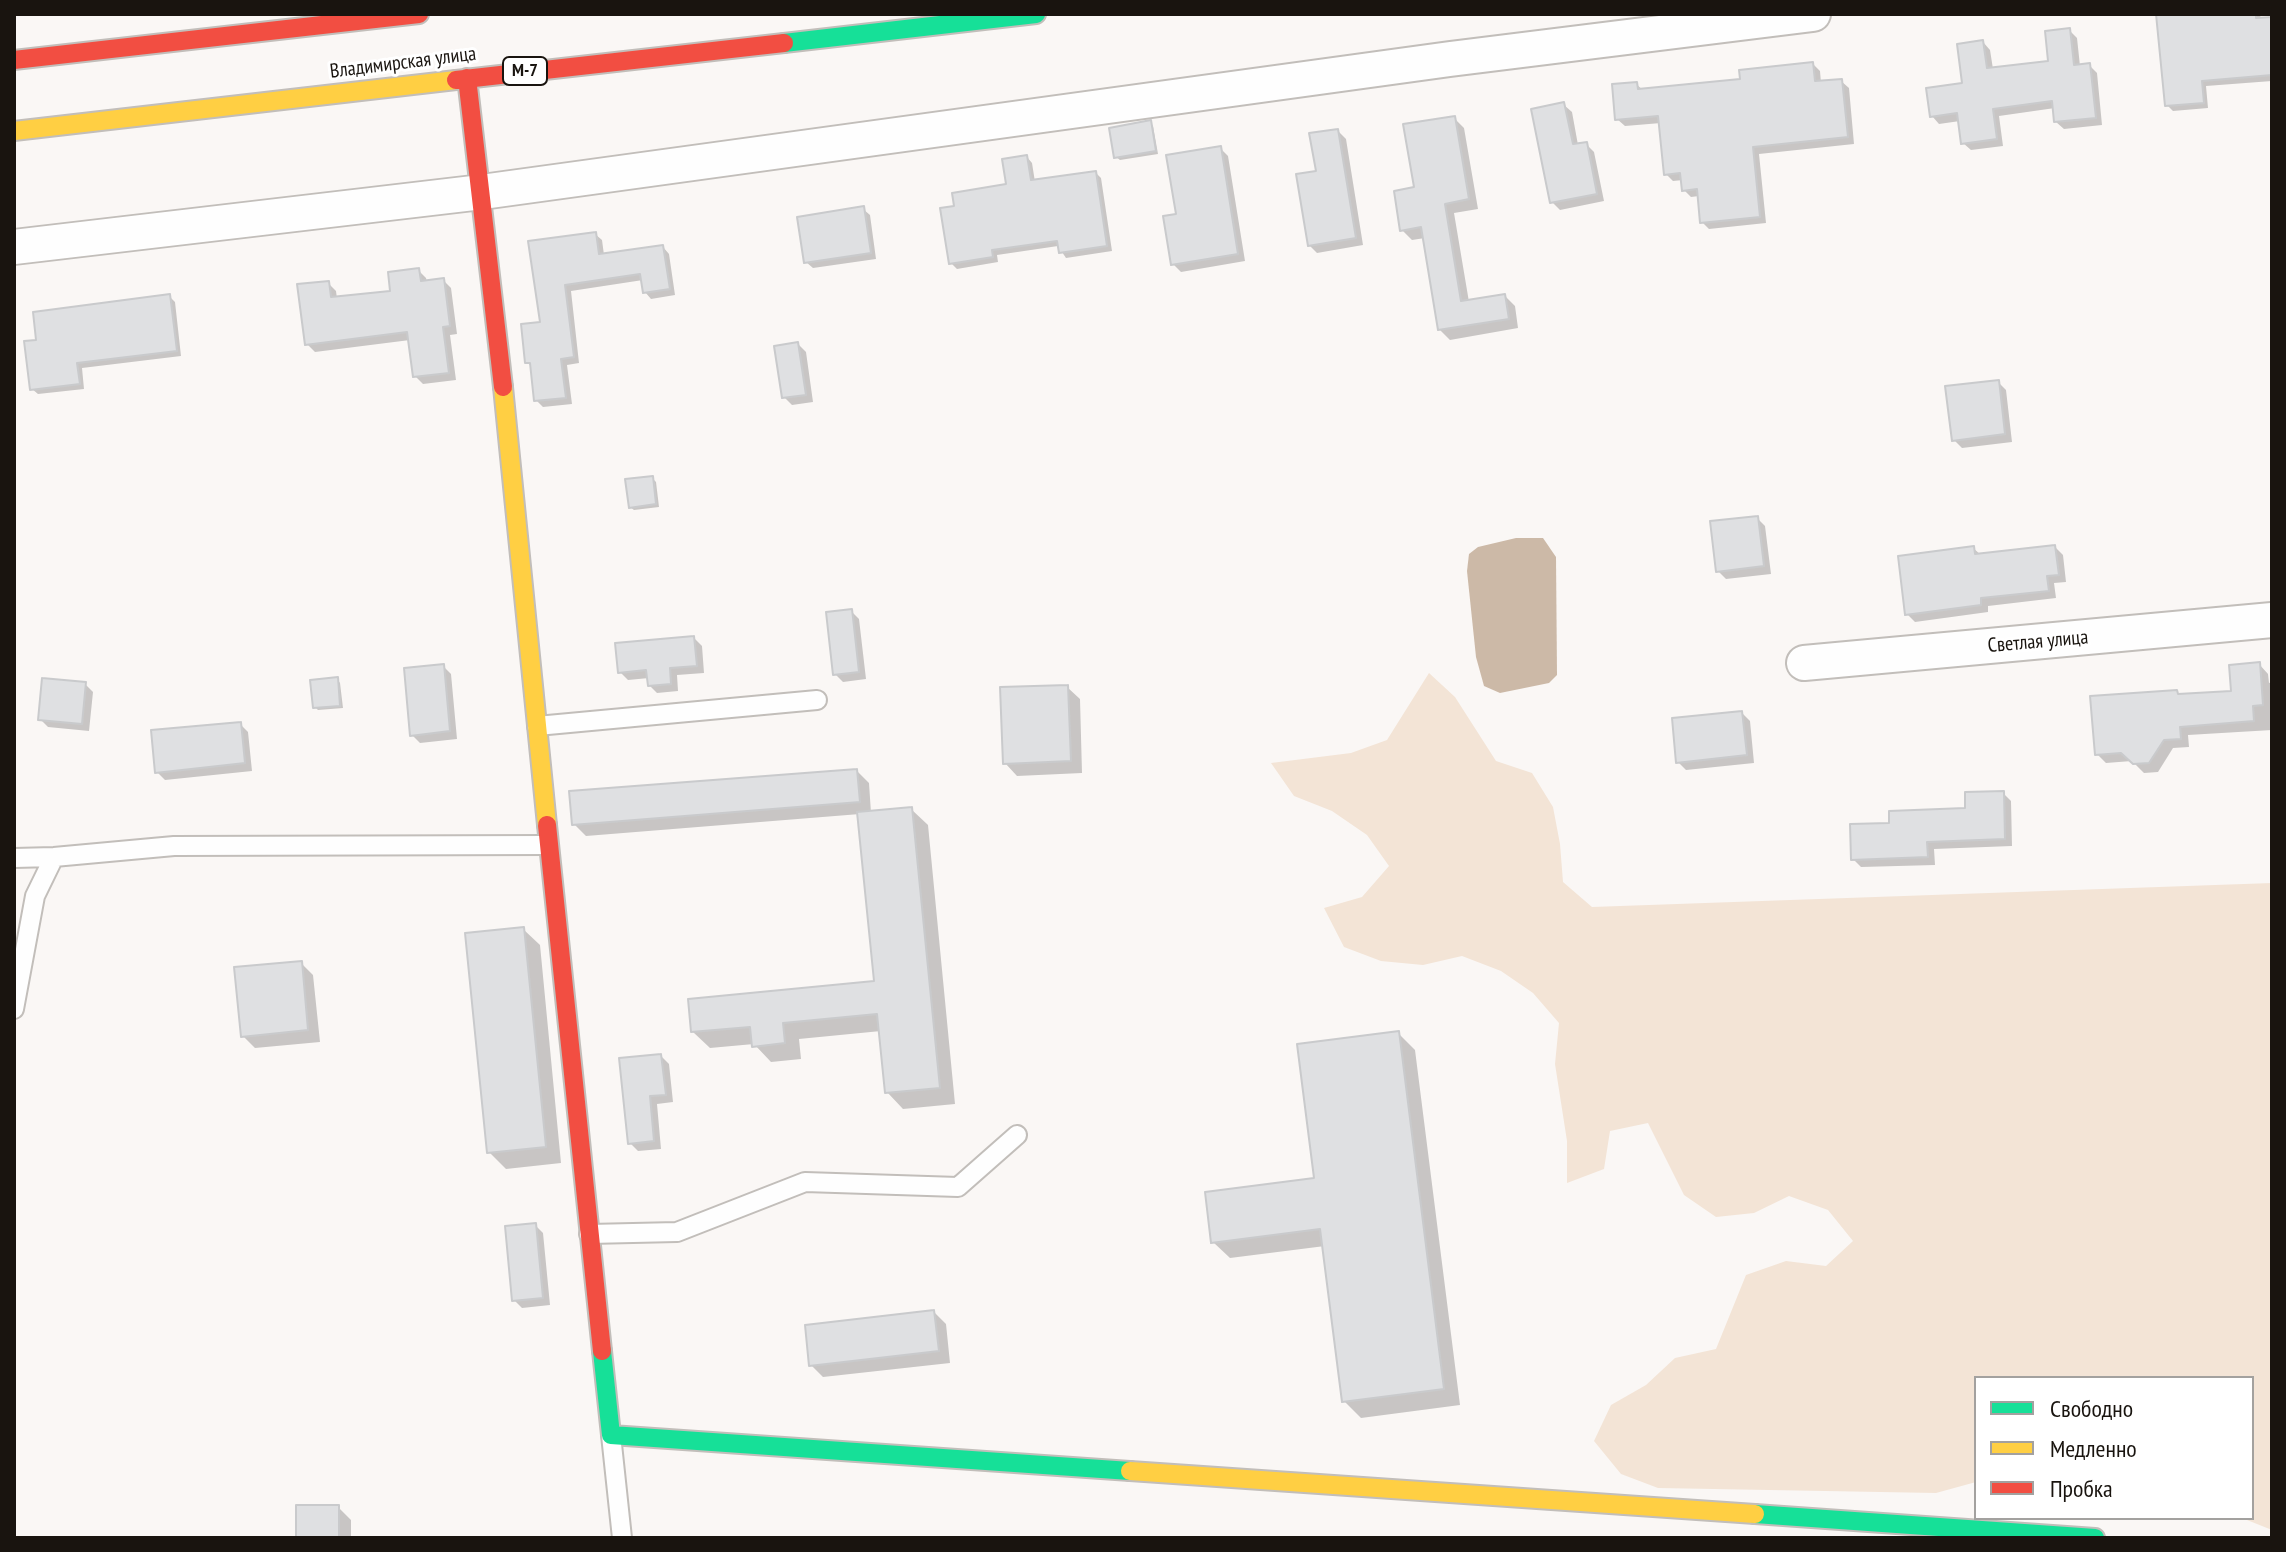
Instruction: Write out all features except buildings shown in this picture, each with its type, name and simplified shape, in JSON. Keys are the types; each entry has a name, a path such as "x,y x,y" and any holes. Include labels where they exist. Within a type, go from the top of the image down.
{"main road":[{"path":"14,60 419,14"},
{"name":"Владимирская улица","path":"14,131 1036,14"},
{"path":"467,78 482,192 611,1435 2095,1538"}],"street":[{"path":"14,247 482,192 1450,59 1813,14"},
{"name":"Светлая улица","path":"1804,663 2272,620"}],"lane":[{"path":"537,726 817,700"},
{"path":"14,858 174,846 548,845"},
{"path":"14,1009 35,896 54,857"},
{"path":"589,1234 677,1232 805,1182 958,1187 1017,1135"},
{"path":"611,1435 622,1538"}],"shaded area":[{"path":"1516,538 1543,538 1556,557 1557,675 1549,683 1500,693 1484,686 1476,657 1467,571 1469,554 1478,547"},
{"path":"1429,673 1455,697 1496,761 1532,773 1553,807 1563,882 1592,907 2272,883 2272,1530 2247,1520 2254,1520 2254,1376 1974,1376 1974,1483 1936,1493 1658,1488 1621,1474 1594,1441 1611,1405 1646,1385 1675,1358 1716,1349 1746,1275 1786,1261 1826,1266 1853,1241 1828,1210 1789,1196 1754,1213 1716,1217 1684,1195 1648,1123 1610,1131 1604,1169 1567,1183 1567,1141 1555,1064 1559,1023 1533,993 1501,971 1462,956 1423,965 1381,961 1344,947 1324,908 1362,897 1389,866 1367,835 1332,811 1294,796 1271,763 1351,753 1387,740"}],"traffic: fast":[{"path":"784,43 1036,14"},
{"path":"602,1351 611,1435 1130,1471"},
{"path":"1755,1514 2095,1538"}],"traffic: slow":[{"path":"14,131 456,80"},
{"path":"503,387 547,825"},
{"path":"1130,1471 1755,1514"}],"traffic: jam":[{"path":"14,60 419,14"},
{"path":"456,80 784,43"},
{"path":"467,78 503,387"},
{"path":"547,825 602,1351"}]}
